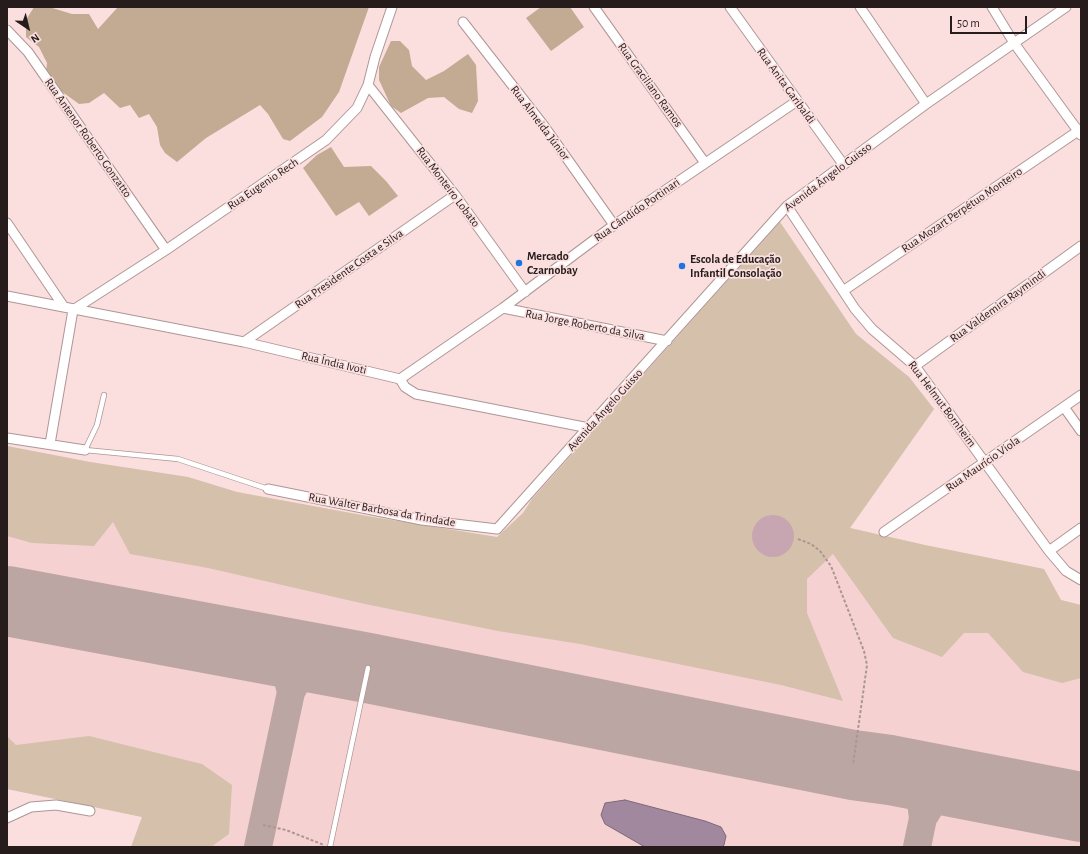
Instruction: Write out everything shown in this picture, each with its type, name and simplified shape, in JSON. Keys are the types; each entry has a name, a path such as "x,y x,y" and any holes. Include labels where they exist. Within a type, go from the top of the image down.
{"street":[{"name":"Rua Eugenio Rech","path":"68,308 166,250 326,140 357,108 368,85 375,57 392,7"},
{"name":"Rua Graciliano Ramos","path":"594,7 705,163"},
{"name":"Rua Anita Garibaldi","path":"730,7 843,164"},
{"path":"860,7 926,104"},
{"path":"992,7 1014,43 1080,132"},
{"name":"Avenida Ângelo Guisso","path":"497,529 787,206 926,104 1066,7"},
{"name":"Rua Almeida Júnior","path":"463,22 544,126 614,225"},
{"name":"Rua Antenor Roberto Gonzatto","path":"7,30 28,52 166,250"},
{"name":"Rua Monteiro Lobato","path":"368,85 455,195 525,292"},
{"name":"Rua Cândido Portinari","path":"400,379 504,308 614,225 797,101"},
{"name":"Rua Mozart Perpétuo Monteiro","path":"843,291 1080,132"},
{"name":"Rua Presidente Costa e Silva","path":"244,342 455,195"},
{"name":"Rua Helmut Bornheim","path":"787,206 854,310 872,330 915,366 1049,551 1066,571 1081,580"},
{"path":"7,223 68,308 50,444"},
{"name":"Rua Valdemira Raymindi","path":"915,366 1081,246"},
{"name":"Rua Índia Ivoti","path":"7,296 244,342 400,379"},
{"name":"Rua Jorge Roberto da Silva","path":"504,308 667,341"},
{"path":"400,379 405,387 416,394 589,428"},
{"name":"Rua Maurício Viola","path":"884,532 1081,395"},
{"path":"1064,407 1081,431"},
{"path":"7,438 85,450"},
{"name":"Rua Walter Barbosa da Trindade","path":"268,489 422,520 497,529"},
{"path":"1049,551 1081,528"},
{"path":"7,818 31,807 56,805 90,811"}],"lane":[{"path":"104,395 97,425 85,450 178,459 268,489"},
{"path":"330,847 368,668"}],"path":[{"path":"798,539 811,544 820,551 831,566 864,651 867,665 853,765"},
{"path":"263,825 293,832 330,847"}],"shaded area":[{"path":"34,7 49,7 72,14 89,14 98,29 118,7 369,7 339,92 322,117 290,141 283,139 268,114 260,105 206,138 177,162 165,153 160,145 157,127 149,114 139,118 130,105 120,108 104,93 89,103 79,104 57,88 46,72 47,63 39,47 26,37 26,20"},
{"path":"541,7 570,7 584,27 551,51 526,18"},
{"path":"391,41 400,41 409,50 412,66 426,80 444,71 468,54 476,65 478,101 472,113 459,109 444,97 428,98 401,113 391,106 379,80 379,67"},
{"path":"331,147 344,167 371,166 398,196 369,216 359,202 336,216 303,168 317,155"},
{"path":"780,222 856,334 909,377 934,409 850,528 1044,569 1061,600 1081,605 1081,847 131,847 142,817 7,789 7,446 90,462 188,477 237,492 367,516 497,537 523,513 532,499"},
{"path":"780,222 856,334 909,377 934,409 850,528 1044,569 1061,600 1081,605 1081,678 1062,683 1023,672 988,633 964,633 942,657 893,638 833,554 807,579 807,613 843,701 781,685 580,644 498,631 365,604 208,568 130,554 113,522 94,546 32,543 7,536 7,446 90,462 188,477 237,492 367,516 497,537 523,513 532,499"},
{"path":"7,736 16,745 89,736 202,764 232,785 229,834 211,847 131,847 142,817 7,789"},
{"path":"625,800 705,821 721,827 726,836 724,845 722,847 645,847 605,824 601,815 605,803"}],"building":[{"path":"769,515 777,515 785,518 791,524 794,536 791,548 785,554 777,557 769,557 761,554 755,548 752,540 752,532 755,524 761,518"}],"taxiway":[{"path":"257,648 279,664 287,676 291,692"},
{"path":"258,847 291,692 297,681 308,670 324,664 336,662"},
{"path":"890,770 908,781 915,789 921,802 923,818"},
{"path":"917,847 923,818 932,804 946,792 960,788 975,787"}],"runway":[{"path":"7,601 368,668 853,765 890,770 1081,807"}],"place":[{"name":"Mercado Czarnobay","path":"519,263"},
{"name":"Escola de Educação Infantil Consolação","path":"682,266"}]}
